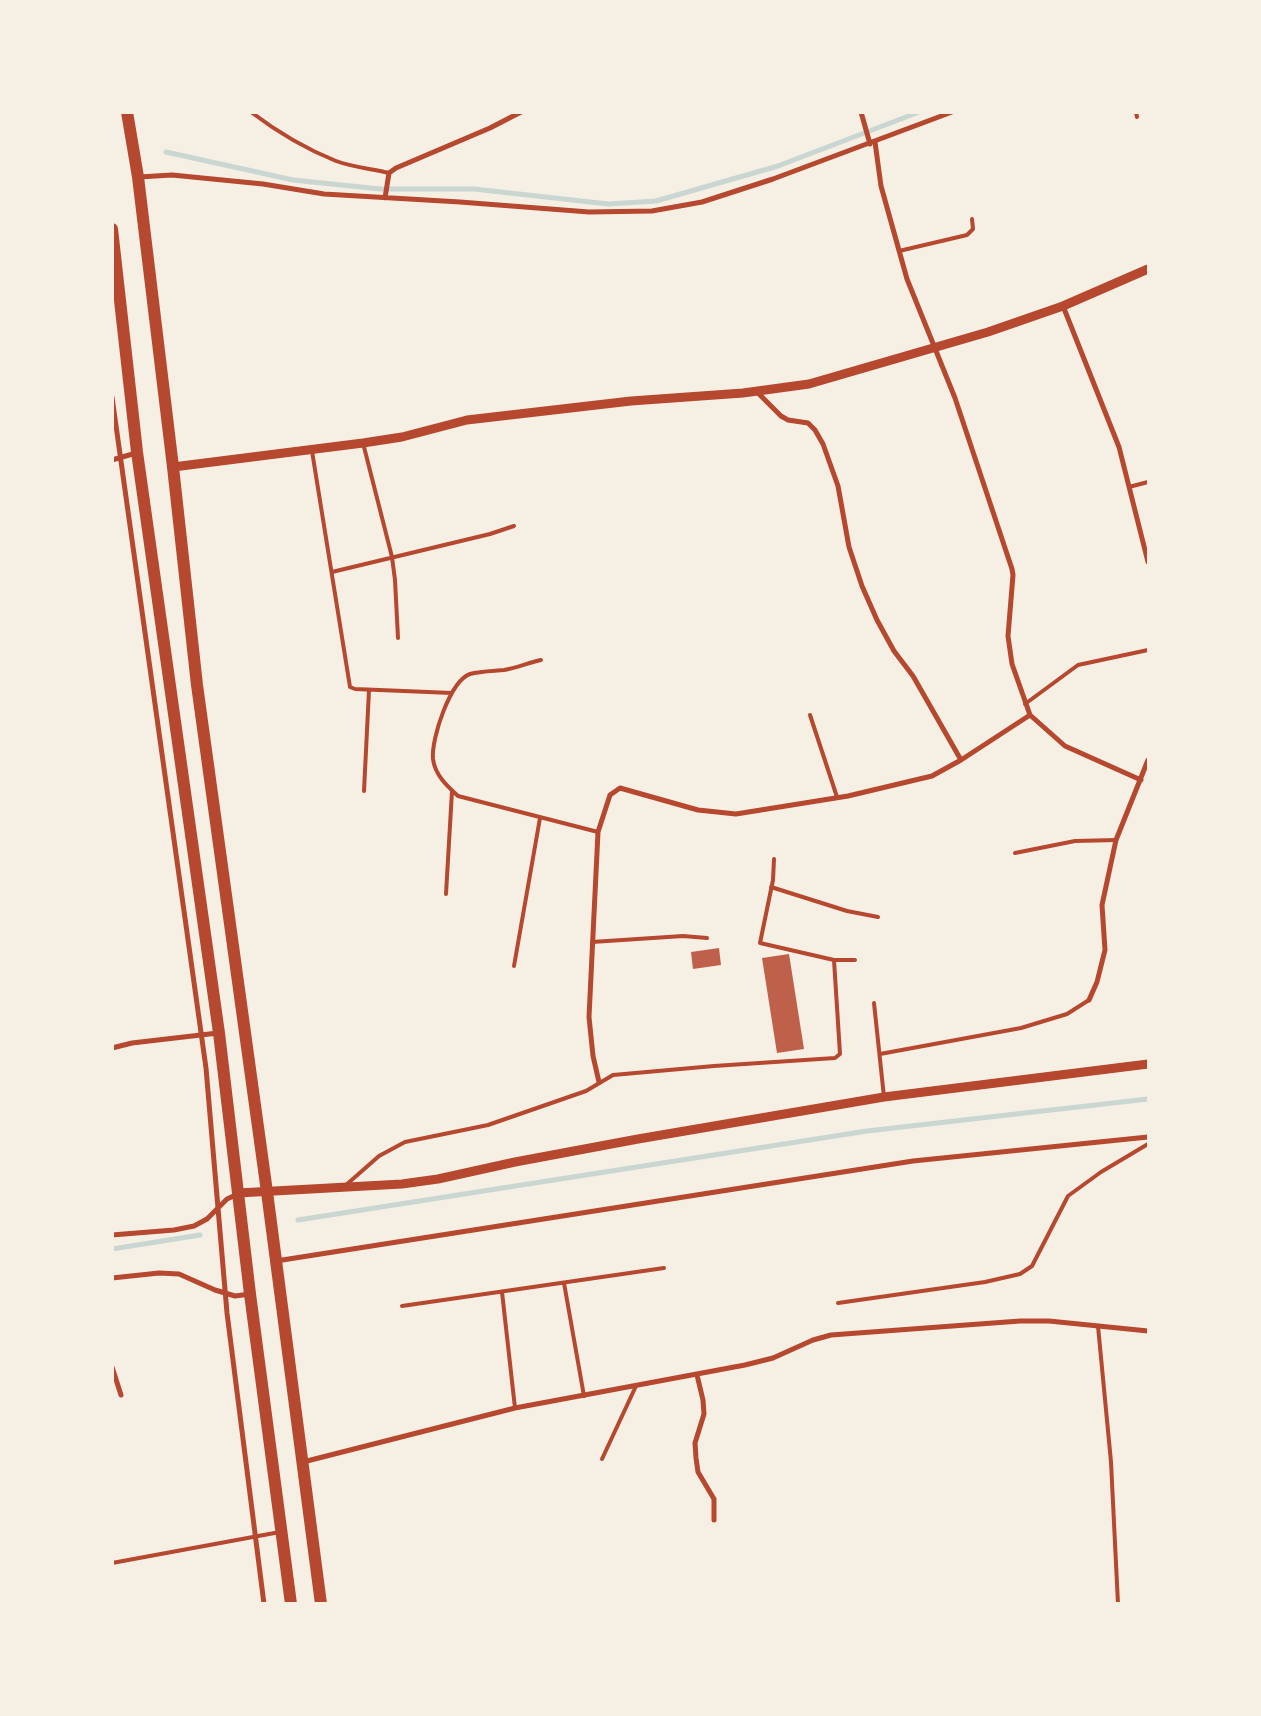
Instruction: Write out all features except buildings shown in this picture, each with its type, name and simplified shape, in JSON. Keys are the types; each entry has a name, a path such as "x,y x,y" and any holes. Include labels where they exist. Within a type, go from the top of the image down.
{"highway":[{"path":"127,112 138,177 197,685 267,1192 321,1604"},
{"path":"112,229 137,452 218,1033 291,1604"}],"street":[{"path":"385,196 389,173 396,168 490,128 521,112"},
{"path":"861,112 871,141 881,186 907,279 934,349 956,398 1013,575 1008,636 1012,664 1025,704 1030,715 1065,746 1140,780"},
{"path":"138,177 172,175 263,184 324,194 385,196 589,212 652,211 702,202 773,179 952,112"},
{"path":"173,467 312,451 402,437 467,420 809,384 988,332 1063,306 1148,269"},
{"path":"1063,306 1119,447 1148,562"},
{"path":"755,391 781,416 788,420 808,423 815,430 838,486 849,547 862,586 877,620 894,651 913,676 961,760"},
{"path":"112,398 206,1068 225,1293 264,1604"},
{"path":"112,460 137,452"},
{"path":"599,1082 593,1056 589,1017 598,832 610,794 620,788 698,810 736,814 837,797 932,776 961,760 1030,715"},
{"path":"1089,1000 1097,982 1105,950 1102,905 1116,840 1148,760"},
{"path":"112,1048 132,1043 218,1033"},
{"path":"112,1235 174,1230 194,1226 207,1219 227,1199 238,1193 402,1184 438,1179 515,1162 638,1139 884,1097 1148,1064"},
{"path":"276,1261 913,1161 1148,1137"},
{"path":"112,1278 159,1273 179,1274 234,1296 250,1294"},
{"path":"302,1462 515,1408 745,1365 773,1358 813,1340 831,1335 1049,1321 1148,1331"},
{"path":"112,1366 121,1394"},
{"path":"697,1375 704,1414 695,1443 696,1458 698,1472 714,1499 714,1520"}],"lane":[{"path":"251,112 264,122 307,147 337,161 389,173"},
{"path":"899,251 967,235 973,229 972,219"},
{"path":"363,443 392,557 398,638"},
{"path":"312,451 350,687 369,690 452,693"},
{"path":"1129,487 1148,482"},
{"path":"332,572 490,534 514,526"},
{"path":"1025,704 1078,665 1148,650"},
{"path":"540,660 506,670 468,674 455,688 444,708 436,734 433,758 436,769 444,783 458,796 598,832"},
{"path":"364,791 369,690"},
{"path":"810,716 837,797"},
{"path":"446,894 452,791"},
{"path":"514,966 540,818"},
{"path":"1016,853 1075,841 1116,840"},
{"path":"774,859 771,887 760,943 834,960 855,960"},
{"path":"771,887 847,911 878,917"},
{"path":"592,942 683,936 707,938"},
{"path":"344,1186 379,1156 405,1142 488,1125 586,1091 599,1082 613,1076 714,1066 835,1058 840,1054 834,960"},
{"path":"880,1054 1021,1028 1067,1014 1089,1000"},
{"path":"874,1002 884,1097"},
{"path":"838,1303 985,1282 1020,1274 1032,1266 1068,1196 1101,1172 1148,1144"},
{"path":"402,1306 664,1268"},
{"path":"564,1283 584,1396"},
{"path":"502,1292 515,1408"},
{"path":"1098,1326 1111,1462 1118,1604"},
{"path":"602,1459 636,1386"},
{"path":"112,1563 282,1532"}],"waterway":[{"path":"166,152 293,180 380,189 474,189 608,204 656,201 778,166 919,112"},
{"path":"298,1220 867,1131 1148,1099"},
{"path":"112,1249 200,1235"}]}
